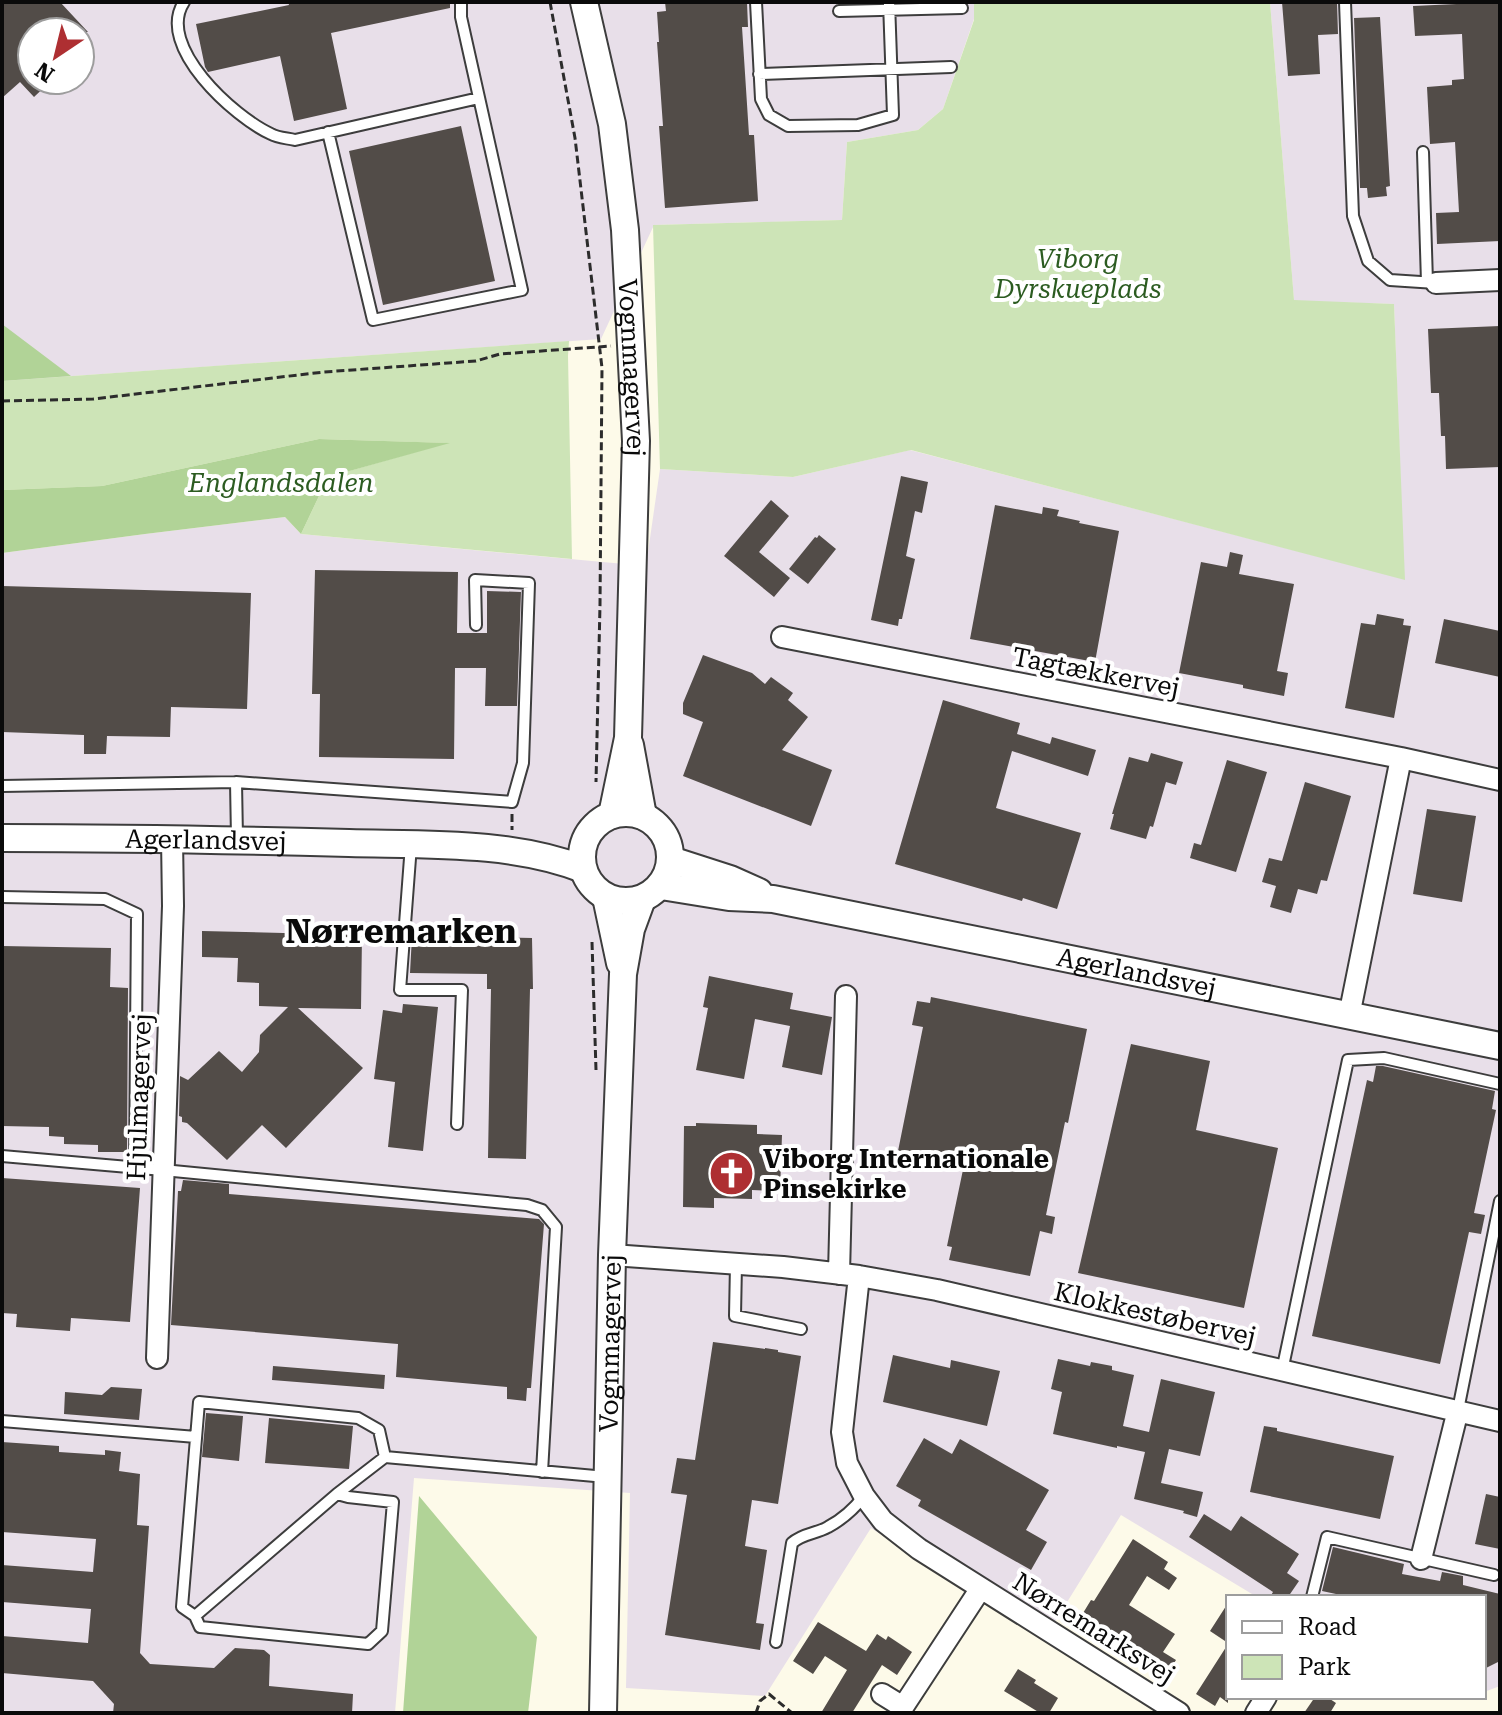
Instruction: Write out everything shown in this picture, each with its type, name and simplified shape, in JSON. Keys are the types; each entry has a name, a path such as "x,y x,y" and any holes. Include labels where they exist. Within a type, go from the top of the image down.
{"street":[{"name":"Vognmagervej","path":"584,2 612,124 625,230 636,441 628,738 643,816"},
{"path":"1431,283 1500,280"},
{"name":"Tagtækkervej","path":"782,637 1500,780"},
{"name":"Vognmagervej","path":"597,827 628,738"},
{"path":"1349,1016 1401,758"},
{"path":"633,813 643,816 664,833 670,846 668,874 651,892 630,902 606,897 588,881 582,854 597,827 633,813"},
{"name":"Agerlandsvej","path":"513,850 567,839 597,827"},
{"name":"Agerlandsvej","path":"2,838 172,838 513,850 583,869"},
{"name":"Hjulmagervej","path":"157,1358 173,906 172,838"},
{"name":"Agerlandsvej","path":"671,860 730,879 773,899"},
{"name":"Vognmagervej","path":"603,1713 612,1255 623,974 631,929 651,892"},
{"name":"Agerlandsvej","path":"651,892 773,899 1500,1046"},
{"name":"Vognmagervej","path":"606,897 623,974"},
{"path":"846,996 849,1275"},
{"name":"Klokkestøbervej","path":"612,1255 783,1267 937,1290 1500,1421"},
{"name":"Nørremarksvej","path":"849,1275 842,1432 847,1463 864,1496 883,1521 919,1549 1179,1713"},
{"path":"1421,1559 1458,1410"},
{"name":"Nørremarksvej","path":"882,1694 903,1707 981,1588"}],"lane":[{"path":"184,2 176,16 177,35 201,78 250,122 274,136 295,140 479,98"},
{"path":"328,132 373,320 522,290 461,17 461,2"},
{"path":"756,2 761,99 769,115 788,126 858,125 893,115 889,6"},
{"path":"1345,2 1353,216 1368,261 1390,280 1431,283 1423,152"},
{"path":"839,11 889,6 962,8"},
{"path":"759,74 951,67"},
{"path":"2,786 236,782 512,802 523,763 529,583 475,580 476,625"},
{"path":"236,782 237,840"},
{"path":"411,845 400,990 462,990 457,1124"},
{"path":"2,897 105,899 137,914 135,1168"},
{"path":"1282,1371 1348,1060 1384,1058 1500,1084"},
{"path":"2,1156 527,1205 542,1210 556,1227 542,1472"},
{"path":"1458,1410 1500,1201"},
{"path":"736,1264 735,1316 801,1329"},
{"path":"337,1494 393,1502 382,1631 368,1644 200,1627 195,1616 182,1607 199,1402 358,1418 379,1430 385,1457"},
{"path":"2,1421 196,1437"},
{"path":"195,1616 337,1494 385,1457 607,1477"},
{"path":"776,1642 792,1543 799,1536 826,1528 853,1510 864,1496"},
{"path":"1312,1595 1327,1537 1494,1575"}],"path":[{"path":"550,2 575,138 602,368 597,827"},
{"path":"2,401 93,399 324,372 476,361 500,354 600,346"},
{"path":"512,802 513,850"},
{"path":"756,1713 760,1701 769,1694 792,1713"}],"shaded area":[{"path":"2,2 974,2 974,19 943,109 918,130 847,142 842,220 654,225 601,339 2,381"},
{"path":"1270,2 1500,2 1500,1686 1486,1691 1486,1595 1254,1595 1121,1515 1043,1641 871,1528 765,1696 626,1688 630,1493 414,1478 395,1713 2,1713 2,553 285,517 301,534 646,566 660,469 793,477 910,450 1404,579 1394,304 1294,301"}],"green space":[{"name":"Viborg Dyrskueplads","path":"974,2 1270,2 1294,300 1394,304 1405,580 911,450 793,477 660,469 653,225 842,220 847,142 918,130 943,109 974,20"},
{"path":"2,324 71,376 2,381"},
{"name":"Englandsdalen","path":"569,341 572,559 301,534 328,477 447,443 319,439 102,486 2,490 2,381"},
{"name":"Englandsdalen","path":"319,439 450,443 328,477 301,534 285,517 2,553 2,490 102,486"},
{"path":"419,1496 537,1637 528,1713 403,1713"}],"building":[{"path":"2,2 60,2 73,16 16,16 16,86 2,98"},
{"path":"288,2 450,2 450,8 331,33 347,109 294,121 280,56 208,72 196,24 289,5"},
{"path":"665,2 747,2 748,27 742,27 749,135 754,135 758,201 665,208 659,126 663,126 657,12 666,11"},
{"path":"1282,2 1337,2 1338,34 1318,35 1320,74 1288,76"},
{"path":"1500,2 1500,241 1437,244 1436,213 1459,212 1455,142 1430,144 1427,87 1452,85 1452,80 1464,79 1462,34 1415,36 1413,6"},
{"path":"1380,17 1390,186 1386,187 1387,196 1368,198 1367,188 1360,188 1354,18"},
{"path":"461,126 495,281 383,305 349,151"},
{"path":"1500,326 1500,467 1446,469 1439,393 1431,393 1428,329"},
{"path":"901,476 928,482 922,513 915,511 906,556 915,559 898,626 871,620"},
{"path":"771,500 789,516 759,552 790,578 774,597 724,556"},
{"path":"995,505 1042,514 1043,507 1059,510 1057,516 1119,531 1095,662 970,639"},
{"path":"819,535 836,549 808,584 789,569"},
{"path":"1230,552 1243,555 1239,574 1294,584 1277,671 1288,673 1284,696 1179,673 1201,562 1227,567"},
{"path":"315,570 458,572 457,633 487,633 487,591 521,592 517,706 485,706 486,668 455,668 454,759 319,757 320,694 312,694"},
{"path":"2,586 251,593 247,709 171,707 170,737 107,736 106,754 84,754 84,735 2,732"},
{"path":"1377,614 1404,619 1403,625 1411,626 1394,718 1345,708 1361,623 1375,625"},
{"path":"1444,619 1500,631 1500,677 1435,663"},
{"path":"703,655 752,673 765,684 771,677 793,693 788,700 808,717 782,750 832,770 811,826 683,776 703,722 683,714 683,703"},
{"path":"943,700 1020,723 1017,734 1050,744 1052,737 1096,750 1088,776 1012,751 996,808 1081,833 1057,909 895,864"},
{"path":"1151,753 1183,762 1176,785 1166,782 1153,827 1150,826 1146,839 1110,829 1129,757 1148,762"},
{"path":"1227,760 1267,772 1236,872 1190,858 1194,843 1201,845"},
{"path":"1305,782 1351,796 1327,881 1321,880 1317,894 1298,889 1291,913 1270,907 1276,886 1262,882 1269,858 1282,861"},
{"path":"1427,809 1476,816 1462,902 1413,894"},
{"path":"202,931 362,935 361,1009 298,1008 363,1068 286,1148 262,1125 227,1160 179,1116 180,1076 188,1080 219,1051 242,1072 259,1052 260,1035 288,1007 259,1006 259,983 237,982 238,958 202,957"},
{"path":"412,936 532,938 526,1159 488,1158 491,989 487,989 487,974 410,973"},
{"path":"2,946 111,948 110,987 128,988 127,1152 98,1152 98,1145 64,1144 64,1137 49,1136 49,1127 2,1126"},
{"path":"709,976 793,993 790,1009 832,1017 822,1075 782,1067 790,1026 755,1019 744,1079 696,1070 708,1008 703,1007"},
{"path":"931,997 1087,1029 1046,1215 1055,1217 1052,1234 1040,1231 1030,1276 949,1260 952,1247 947,1246 964,1165 898,1151 923,1027 912,1025 917,1001 930,1003"},
{"path":"403,1004 438,1007 423,1151 388,1147 395,1082 374,1079 383,1010 402,1013"},
{"path":"1131,1044 1210,1061 1196,1130 1278,1148 1244,1308 1078,1273"},
{"path":"1376,1066 1495,1091 1492,1109 1496,1110 1474,1213 1485,1215 1481,1234 1469,1232 1440,1364 1312,1336 1367,1080 1373,1082"},
{"name":"Viborg Internationale Pinsekirke","path":"696,1123 757,1125 757,1134 782,1135 780,1191 752,1190 752,1199 714,1198 714,1208 683,1207 684,1126 696,1126"},
{"path":"2,1178 140,1188 130,1322 71,1318 70,1331 16,1327 17,1314 2,1313"},
{"path":"183,1180 229,1184 229,1194 539,1219 544,1224 531,1388 527,1388 526,1401 507,1399 507,1387 396,1377 398,1344 171,1325 178,1191 181,1191"},
{"path":"713,1342 801,1356 778,1504 752,1500 745,1546 767,1550 756,1623 764,1624 760,1650 665,1635 687,1495 671,1493 677,1458 695,1460"},
{"path":"893,1355 950,1368 951,1360 1000,1371 987,1426 883,1402"},
{"path":"1058,1359 1090,1366 1091,1362 1112,1366 1112,1370 1134,1375 1123,1426 1149,1432 1161,1379 1215,1392 1200,1456 1169,1449 1161,1483 1203,1492 1197,1517 1134,1499 1145,1452 1053,1434 1062,1392 1051,1389"},
{"path":"273,1366 385,1375 384,1389 272,1380"},
{"path":"111,1387 142,1389 139,1420 64,1414 65,1392 102,1395"},
{"path":"206,1413 243,1416 239,1461 202,1457"},
{"path":"269,1418 353,1426 349,1469 265,1463"},
{"path":"1264,1426 1394,1456 1380,1519 1250,1492"},
{"path":"924,1438 952,1454 960,1439 1049,1490 1026,1530 1047,1542 1031,1570 918,1506 921,1500 896,1486"},
{"path":"2,1442 59,1446 59,1452 105,1455 105,1450 121,1452 119,1471 140,1474 137,1525 149,1526 140,1653 150,1664 214,1668 235,1648 264,1650 270,1655 269,1686 353,1694 352,1713 113,1713 114,1704 93,1681 2,1673 2,1636 88,1643 91,1609 2,1602 2,1565 93,1572 96,1539 2,1532"},
{"path":"1486,1494 1500,1497 1500,1549 1475,1544"},
{"path":"1204,1514 1231,1531 1241,1516 1299,1554 1287,1573 1299,1581 1289,1595 1271,1595 1273,1592 1189,1537"},
{"path":"1133,1539 1168,1562 1164,1569 1177,1578 1169,1590 1147,1576 1129,1605 1175,1634 1163,1652 1176,1660 1167,1674 1151,1664 1154,1659 1106,1628 1103,1632 1080,1618"},
{"path":"1333,1547 1404,1564 1402,1574 1440,1581 1442,1572 1463,1576 1463,1585 1500,1594 1500,1661 1486,1668 1486,1595 1336,1595 1322,1591"},
{"path":"1226,1606 1226,1642 1210,1631"},
{"path":"818,1622 866,1651 877,1634 886,1640 888,1636 912,1652 897,1675 882,1665 852,1713 821,1713 847,1670 825,1656 813,1674 793,1661"},
{"path":"1226,1647 1228,1703 1220,1697 1215,1706 1196,1694"},
{"path":"1018,1669 1058,1698 1049,1713 1040,1713 1004,1691"},
{"path":"1314,1699 1330,1699 1336,1703 1330,1713 1304,1713"}],"place":[{"name":"Viborg Internationale Pinsekirke","path":"732,1174"}],"district":[{"name":"Nørremarken","path":"401,931"}]}
